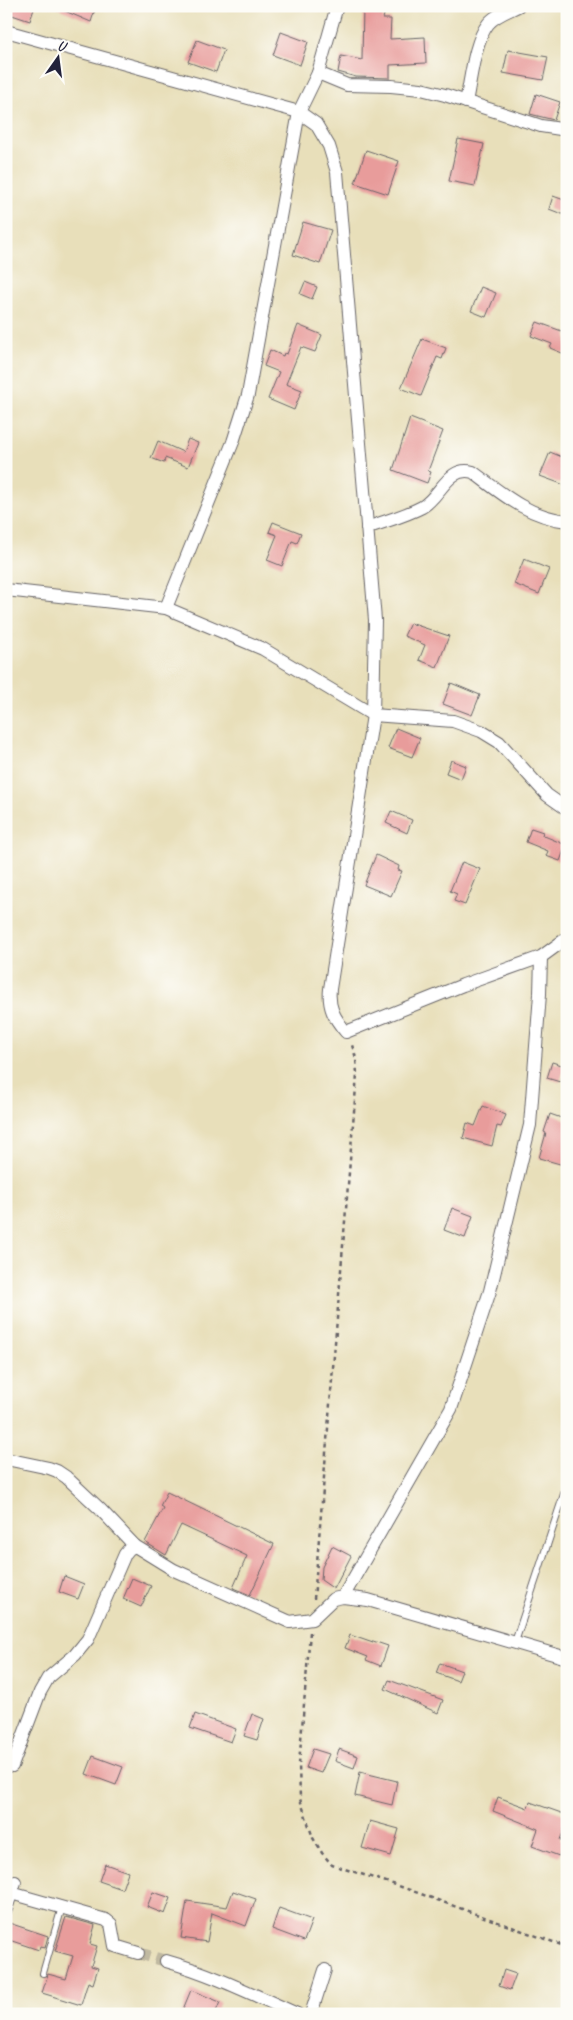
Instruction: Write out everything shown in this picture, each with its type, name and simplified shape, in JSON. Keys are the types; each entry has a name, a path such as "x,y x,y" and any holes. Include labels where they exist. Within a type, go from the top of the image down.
{"street":[{"path":"166,608 233,442 248,395 299,112 318,73 337,6"},
{"path":"466,102 478,44 484,31 497,16 518,6"},
{"path":"6,31 299,112 316,124 329,146 337,172 375,620 373,715 329,999 331,1011 346,1032 541,958 567,938"},
{"path":"318,73 347,85 421,89 541,126 567,130"},
{"path":"367,528 422,506 432,499 450,477 466,470 473,472 504,496 528,510 543,516 567,520"},
{"path":"6,590 166,608 263,649 373,715 452,721 480,731 499,742 547,795 567,809"},
{"path":"344,1597 451,1409 490,1291 530,1125 541,958"},
{"path":"6,1458 49,1468 66,1477 135,1546 174,1570 290,1622 312,1618 334,1599 344,1597 368,1600 567,1658"},
{"path":"6,1763 12,1766 40,1692 48,1678 75,1655 88,1639 126,1554 129,1549 135,1546"},
{"path":"6,1908 13,1888 62,1907 106,1920 111,1924 115,1946 138,1953"},
{"path":"166,1961 228,1983 296,2014"},
{"path":"311,2014 325,1970"}],"lane":[{"path":"515,1642 567,1485"},
{"path":"43,1973 62,1907"}],"path":[{"path":"346,1032 356,1058 358,1075 299,1764 300,1800 313,1838 332,1865 396,1885 567,1947"}],"building":[{"path":"6,6 35,6 30,21 6,13"},
{"path":"53,6 96,6 91,22"},
{"path":"363,6 386,6 383,19 391,19 390,39 425,37 426,63 390,65 390,78 356,77 338,72 341,56 362,60"},
{"path":"281,32 308,42 300,65 273,55"},
{"path":"197,40 224,50 216,72 188,62"},
{"path":"508,50 548,57 543,80 503,73"},
{"path":"536,94 560,102 554,120 530,114"},
{"path":"458,139 484,144 475,186 449,181"},
{"path":"366,150 399,161 388,194 355,183"},
{"path":"553,196 567,201 567,216 549,209"},
{"path":"303,222 331,230 320,264 293,255"},
{"path":"305,282 317,287 312,299 300,294"},
{"path":"481,287 496,293 486,317 471,311"},
{"path":"537,322 567,333 567,355 550,348 552,344 531,336"},
{"path":"298,325 322,335 315,352 301,347 286,384 302,390 294,410 268,399 279,372 264,366 270,350 283,356 284,353 287,354"},
{"path":"422,339 446,348 442,359 437,357 421,396 401,388"},
{"path":"410,418 443,431 428,471 431,472 427,483 393,470"},
{"path":"188,439 198,443 188,467 165,458 164,463 151,458 158,441 183,452"},
{"path":"550,452 567,459 567,486 540,476"},
{"path":"273,522 301,533 297,543 292,541 282,566 267,560 277,535 269,532"},
{"path":"524,559 549,569 539,594 514,584"},
{"path":"410,623 449,636 437,667 419,660 425,645 404,636"},
{"path":"451,683 480,695 472,715 443,704"},
{"path":"396,728 420,738 412,757 388,748"},
{"path":"451,760 466,766 461,779 446,773"},
{"path":"391,811 412,820 407,833 386,823"},
{"path":"531,828 543,832 542,835 566,845 560,861 546,856 548,851 526,842"},
{"path":"376,855 399,866 398,870 402,871 391,896 364,885"},
{"path":"462,862 480,869 465,905 454,901 457,894 450,891"},
{"path":"552,1062 565,1066 560,1082 547,1078"},
{"path":"483,1106 506,1115 501,1127 497,1126 492,1146 463,1138 467,1123 475,1126"},
{"path":"550,1114 567,1120 567,1166 539,1158"},
{"path":"452,1208 473,1216 465,1238 444,1230"},
{"path":"167,1492 274,1544 250,1595 233,1588 247,1556 181,1525 166,1555 145,1542 163,1508 160,1506"},
{"path":"332,1546 351,1556 334,1589 321,1580 322,1567"},
{"path":"64,1576 84,1584 78,1599 59,1592"},
{"path":"132,1578 151,1586 141,1607 123,1599"},
{"path":"350,1635 388,1646 381,1666 366,1660 368,1657 345,1648"},
{"path":"440,1663 462,1671 458,1681 436,1673"},
{"path":"389,1680 443,1700 438,1713 385,1689"},
{"path":"195,1714 236,1729 231,1742 190,1728"},
{"path":"252,1714 264,1719 257,1740 244,1736"},
{"path":"313,1749 329,1754 321,1773 306,1768"},
{"path":"339,1749 358,1756 354,1768 335,1761"},
{"path":"93,1756 123,1767 116,1785 86,1774"},
{"path":"360,1772 397,1781 392,1805 355,1796"},
{"path":"498,1797 528,1808 530,1802 567,1815 567,1822 560,1840 565,1841 559,1856 532,1846 538,1829 493,1811"},
{"path":"370,1821 399,1829 391,1856 362,1848"},
{"path":"105,1864 128,1872 122,1889 99,1881"},
{"path":"233,1891 256,1899 246,1926 212,1913 207,1942 181,1938 187,1901 227,1907"},
{"path":"153,1892 171,1898 165,1914 147,1907"},
{"path":"279,1908 312,1920 304,1941 272,1929"},
{"path":"66,1917 95,1925 90,1944 97,1946 91,1966 98,1968 93,1984 88,1982 81,2005 42,1993 48,1974 66,1979 73,1956 55,1951"},
{"path":"6,1922 48,1936 45,1948 40,1946 39,1950 6,1939"},
{"path":"504,1970 516,1974 510,1990 499,1986"},
{"path":"191,1990 220,2002 215,2014 181,2014"}],"tunnel":[{"path":"138,1953 166,1961"}]}
